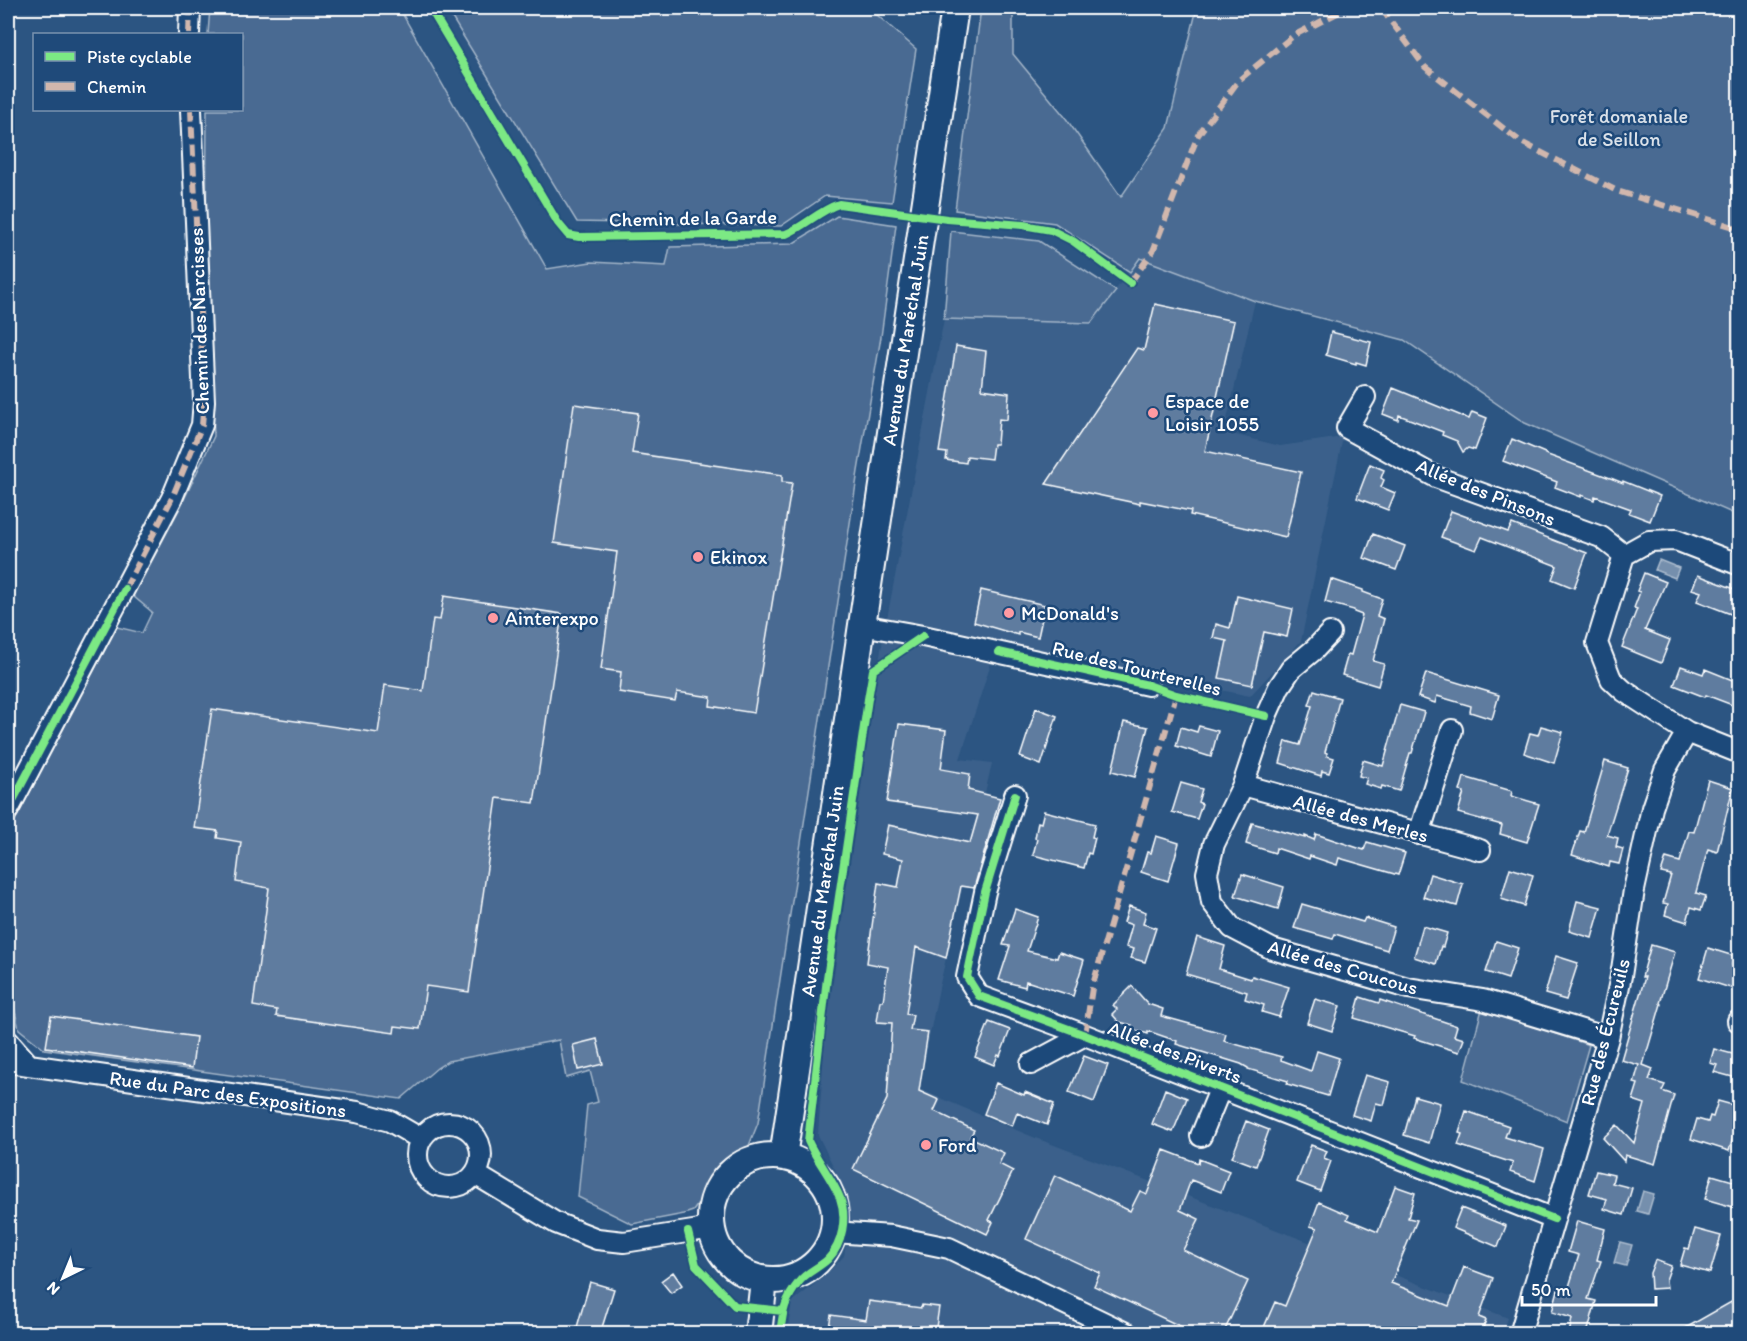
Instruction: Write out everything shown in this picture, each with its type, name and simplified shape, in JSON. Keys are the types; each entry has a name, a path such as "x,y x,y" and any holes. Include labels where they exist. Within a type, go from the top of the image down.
{"main road":[{"name":"Avenue du Maréchal Juin","path":"783,1156 956,8"},
{"path":"763,1156 783,1156 802,1163 819,1175 830,1192 836,1211 834,1232 829,1246 809,1269 795,1277 764,1280 734,1267 723,1255 716,1242 711,1214 716,1194 727,1176 743,1163 763,1156"},
{"path":"758,1334 764,1280"}],"street":[{"path":"189,33 190,8"},
{"name":"Chemin des Narcisses","path":"8,810 172,498 202,425 204,401 191,111"},
{"name":"Allée des Pinsons","path":"1365,397 1347,428 1436,477 1601,537 1624,555"},
{"path":"1740,565 1676,540 1649,541 1624,555 1598,643 1611,679 1624,691 1687,732 1740,753"},
{"name":"Rue des Tourterelles","path":"862,625 934,638 1148,685"},
{"name":"Allée des Coucous","path":"1330,633 1291,669 1279,687 1266,716 1243,785 1214,844 1207,873 1212,902 1232,928 1272,949 1408,988 1484,1000 1608,1038"},
{"path":"1419,834 1452,730"},
{"name":"Rue des Écureuils","path":"1520,1334 1608,1038 1622,976 1634,890 1652,808 1665,770 1687,732"},
{"name":"Allée des Merles","path":"1243,785 1480,850"},
{"name":"Allée des Piverts","path":"1016,795 985,892 967,977 979,996 1221,1087 1554,1219"},
{"path":"1031,1064 1085,1035"},
{"path":"8,1041 29,1065"},
{"name":"Rue du Parc des Expositions","path":"8,1062 357,1112 390,1121 421,1139"},
{"path":"1202,1136 1221,1087"},
{"path":"443,1123 453,1123 470,1131 480,1147 481,1156 475,1174 466,1182 456,1186 445,1187 435,1184 426,1177 417,1159 417,1149 421,1139 434,1126 443,1123"},
{"path":"475,1174 556,1223 597,1239 624,1242 712,1228"},
{"path":"834,1232 891,1236 949,1248 1128,1334"}],"shaded area":[{"path":"1139,258 1255,301 1224,432 1280,446 1343,437 1301,641 1250,696 997,644 960,759 992,763 939,988 919,1089 1033,1137 1508,1318 1503,1333 1153,1333 1107,1311 1098,1333 787,1334 792,1302 824,1277 844,1256 850,1220 842,1184 818,1135 825,1038 881,650 944,319 1091,323"},
{"path":"1659,560 1679,568 1675,578 1655,570"},
{"path":"1643,1191 1654,1194 1648,1214 1637,1211"},
{"path":"1620,1242 1632,1245 1626,1266 1614,1263"}],"green space":[{"name":"Ainterexpo","path":"210,8 399,8 547,269 591,262 666,266 670,247 792,244 837,216 896,225 881,337 858,471 758,1123 748,1148 710,1187 693,1211 632,1224 578,1197 587,1105 598,1102 590,1071 566,1078 559,1040 448,1061 401,1099 44,1049 19,1029 8,981 8,834 117,627 142,633 152,612 133,596 180,508 214,436 206,253 207,111 243,111 243,33 208,33"},
{"path":"446,8 869,8 916,49 892,202 825,196 781,226 577,222"},
{"name":"Forêt domaniale de Seillon","path":"981,8 1013,8 1013,54 1065,117 1121,197 1168,128 1197,8 1739,8 1739,516 1525,423 1404,340 1255,301 1140,258 1130,272 1055,223 955,210"},
{"path":"951,231 1039,241 1116,291 1091,323 944,319"},
{"path":"1482,1009 1589,1045 1567,1121 1463,1080"}],"building":[{"name":"Espace de Loisir 1055","path":"1155,304 1234,321 1205,451 1301,472 1286,537 1190,515 1191,511 1140,501 1140,504 1046,484 1137,348 1144,350"},
{"path":"1331,332 1371,342 1366,365 1326,355"},
{"path":"956,346 986,351 982,389 1009,393 1007,420 999,419 997,444 993,444 991,459 967,456 966,463 946,460 947,453 939,452"},
{"path":"1393,388 1469,419 1472,412 1487,418 1475,450 1468,448 1463,452 1457,441 1442,435 1443,432 1399,415 1398,420 1383,414"},
{"name":"Ekinox","path":"574,404 638,413 632,453 782,475 782,482 792,483 754,713 710,706 711,697 677,692 675,701 619,692 621,672 601,669 617,552 554,543"},
{"path":"1512,439 1545,454 1660,496 1650,521 1629,513 1631,509 1595,496 1594,500 1555,487 1557,482 1503,461"},
{"path":"1370,464 1384,470 1381,487 1395,493 1388,510 1357,498"},
{"path":"1451,511 1508,532 1512,524 1587,553 1574,588 1552,579 1557,566 1482,537 1476,550 1441,537"},
{"path":"1373,534 1405,546 1396,570 1364,558"},
{"path":"1644,573 1666,582 1645,630 1670,640 1661,663 1622,647 1637,609 1634,608 1640,592 1637,591"},
{"path":"1698,575 1740,591 1740,607 1736,616 1697,601 1701,592 1692,589"},
{"path":"1331,579 1382,599 1377,616 1384,619 1373,661 1384,664 1378,686 1342,675 1348,654 1351,655 1362,615 1354,610 1325,602"},
{"name":"McDonald's","path":"981,590 1045,605 1038,637 1018,632 1018,635 974,622"},
{"path":"444,596 562,614 534,803 497,798 469,992 426,986 420,1029 395,1026 394,1033 276,1016 277,1010 253,1006 269,888 236,882 241,842 217,838 218,831 194,828 212,709 378,733 385,685 423,691 433,619 440,620"},
{"path":"1237,596 1293,609 1287,637 1264,632 1252,685 1219,678 1227,641 1213,638 1216,624 1230,628"},
{"path":"1681,666 1703,674 1705,669 1740,683 1740,708 1674,685"},
{"path":"1426,673 1499,695 1492,719 1470,712 1471,706 1437,696 1435,703 1418,697"},
{"path":"1314,690 1340,698 1325,752 1327,756 1334,758 1329,773 1322,771 1321,776 1280,763 1286,741 1300,745 1312,706 1309,705"},
{"path":"1400,705 1424,712 1399,791 1365,784 1367,778 1359,776 1363,760 1383,766"},
{"path":"1036,708 1057,716 1041,765 1020,757"},
{"path":"1124,722 1148,727 1135,777 1112,771"},
{"path":"899,724 946,730 941,769 970,774 968,790 1000,798 974,888 961,886 946,958 916,947 906,1014 913,1015 910,1030 928,1032 919,1091 939,1100 934,1111 974,1130 970,1137 1004,1153 999,1164 1013,1171 989,1220 993,1222 987,1234 853,1169 887,1099 892,1023 877,1022 888,967 867,963 878,883 898,887 903,859 882,854 888,825 970,843 978,815 887,802"},
{"path":"1199,726 1218,731 1211,757 1176,746 1181,727 1197,732"},
{"path":"1541,726 1563,732 1554,763 1524,753 1530,733 1538,735"},
{"path":"1605,761 1628,768 1607,835 1618,838 1616,847 1623,849 1619,864 1610,862 1609,867 1572,855 1580,831 1584,832"},
{"path":"1464,777 1512,791 1511,796 1539,804 1527,842 1500,834 1502,825 1458,813 1464,792 1460,791"},
{"path":"1708,780 1733,788 1717,852 1708,849 1696,892 1706,896 1701,910 1691,907 1687,922 1665,915 1668,904 1663,903 1671,875 1661,873 1666,858 1680,862 1689,831 1694,832"},
{"path":"1181,783 1202,789 1198,802 1202,804 1197,819 1172,812"},
{"path":"1044,811 1095,824 1092,837 1095,838 1091,854 1088,853 1084,868 1033,855 1038,822 1041,823"},
{"path":"1252,823 1314,840 1316,834 1364,850 1367,842 1405,853 1398,875 1339,858 1337,865 1276,848 1275,853 1246,844"},
{"path":"1156,836 1179,843 1168,881 1141,872 1147,852 1151,853"},
{"path":"1510,868 1533,875 1524,906 1501,899"},
{"path":"1242,874 1284,887 1278,909 1235,896"},
{"path":"1430,874 1463,884 1457,906 1423,897"},
{"path":"1577,901 1601,907 1592,938 1569,931"},
{"path":"1302,904 1363,922 1365,918 1394,927 1387,950 1335,934 1333,939 1294,928"},
{"path":"1129,906 1146,912 1143,924 1156,928 1145,962 1131,958 1134,949 1126,947 1132,925 1124,922"},
{"path":"1015,909 1038,917 1027,951 1057,958 1059,952 1084,960 1073,996 1026,981 1025,987 999,980 1010,946 1003,945"},
{"path":"1423,926 1447,933 1436,964 1414,957"},
{"path":"1197,937 1225,946 1219,969 1289,987 1279,1017 1262,1012 1264,1005 1245,999 1247,992 1186,974"},
{"path":"1496,941 1518,948 1508,979 1486,972"},
{"path":"1651,945 1675,952 1643,1065 1653,1069 1649,1080 1665,1085 1662,1091 1674,1095 1655,1164 1625,1155 1624,1161 1603,1138 1617,1125 1634,1143 1645,1104 1633,1100 1638,1084 1634,1083 1639,1065 1621,1060 1645,977 1642,977"},
{"path":"1708,948 1734,956 1732,965 1740,967 1740,991 1699,978"},
{"path":"1556,956 1578,963 1566,1000 1545,994"},
{"path":"1132,986 1148,1004 1163,1009 1161,1016 1226,1034 1224,1041 1282,1057 1281,1060 1311,1071 1317,1051 1339,1058 1328,1096 1287,1084 1288,1081 1176,1044 1177,1041 1148,1031 1148,1034 1132,1029 1132,1025 1119,1022 1112,1014 1117,1009 1113,1005"},
{"path":"1360,997 1379,1003 1380,1000 1457,1026 1454,1036 1464,1039 1459,1052 1354,1018"},
{"path":"1315,999 1340,1006 1332,1031 1307,1023"},
{"path":"51,1016 196,1037 192,1068 46,1047"},
{"path":"989,1022 1010,1030 994,1065 975,1057"},
{"path":"597,1039 603,1064 578,1070 573,1045"},
{"path":"1714,1049 1740,1056 1740,1079 1714,1072 1717,1065 1710,1063"},
{"path":"1084,1056 1108,1065 1094,1102 1069,1092"},
{"path":"1365,1075 1390,1082 1384,1105 1376,1103 1371,1121 1352,1115"},
{"path":"996,1083 1054,1104 1047,1125 1017,1113 1012,1126 984,1114"},
{"path":"1165,1089 1187,1098 1173,1132 1152,1124"},
{"path":"1415,1096 1440,1103 1429,1143 1404,1135"},
{"path":"1718,1101 1740,1107 1740,1115 1729,1151 1691,1139 1697,1119 1708,1122 1710,1116 1713,1117"},
{"path":"1466,1111 1509,1126 1505,1137 1544,1149 1535,1181 1510,1172 1513,1163 1458,1145"},
{"path":"1246,1121 1269,1130 1256,1166 1232,1157"},
{"path":"1311,1145 1327,1151 1324,1158 1331,1161 1320,1191 1297,1182"},
{"path":"1164,1150 1198,1163 1199,1159 1229,1171 1221,1192 1191,1180 1180,1210 1199,1219 1183,1250 1248,1281 1223,1334 1197,1334 1094,1286 1100,1273 1026,1239 1055,1175 1130,1211 1140,1191 1147,1194"},
{"path":"1596,1171 1614,1175 1612,1183 1632,1188 1624,1215 1604,1209 1607,1199 1589,1194"},
{"path":"1712,1175 1740,1183 1740,1209 1705,1199"},
{"path":"1395,1186 1415,1193 1408,1218 1417,1220 1391,1283 1449,1306 1464,1267 1493,1278 1479,1317 1486,1320 1481,1334 1261,1334 1275,1302 1285,1306 1317,1228 1310,1226 1319,1202 1349,1215 1347,1219 1378,1232"},
{"path":"1461,1208 1506,1226 1498,1247 1453,1228"},
{"path":"1577,1221 1605,1229 1597,1260 1601,1261 1588,1299 1596,1301 1587,1334 1569,1334 1572,1318 1552,1312 1558,1290 1567,1293 1579,1255 1568,1252"},
{"path":"1695,1229 1721,1236 1710,1273 1680,1265 1685,1248 1689,1249"},
{"path":"1655,1260 1671,1266 1666,1280 1667,1288 1651,1289 1650,1273"},
{"path":"673,1272 682,1285 671,1293 661,1281"},
{"path":"590,1282 614,1289 600,1334 575,1334"},
{"path":"1740,1297 1740,1323 1720,1334 1675,1334"},
{"path":"869,1301 921,1308 922,1305 939,1307 935,1334 828,1334 831,1315 866,1320"}],"marked path":[{"path":"189,33 190,8"},
{"path":"1130,283 1153,251 1198,135 1239,80 1293,36 1347,8"},
{"path":"1381,8 1425,67 1521,142 1617,191 1740,229"},
{"path":"125,589 172,498 202,425 204,401 191,111"},
{"path":"1085,1035 1092,988 1176,695"}],"cycle path":[{"name":"Chemin de la Garde","path":"430,8 558,223 568,235 579,237 786,234 839,204 1051,230 1073,241 1130,283"},
{"path":"8,810 125,589"},
{"path":"780,1334 787,1300 802,1279 833,1253 842,1230 843,1213 840,1198 808,1141 827,978 873,670 923,636"},
{"path":"999,652 1148,685 1176,695 1266,716"},
{"path":"1015,795 985,892 967,977 979,996 1085,1035 1554,1219"},
{"path":"688,1232 696,1265 735,1306 783,1311"}],"place":[{"name":"Espace de Loisir 1055","path":"1153,413"},
{"name":"Ekinox","path":"698,557"},
{"name":"McDonald's","path":"1009,613"},
{"name":"Ainterexpo","path":"493,618"},
{"name":"Ford","path":"926,1145"}]}
